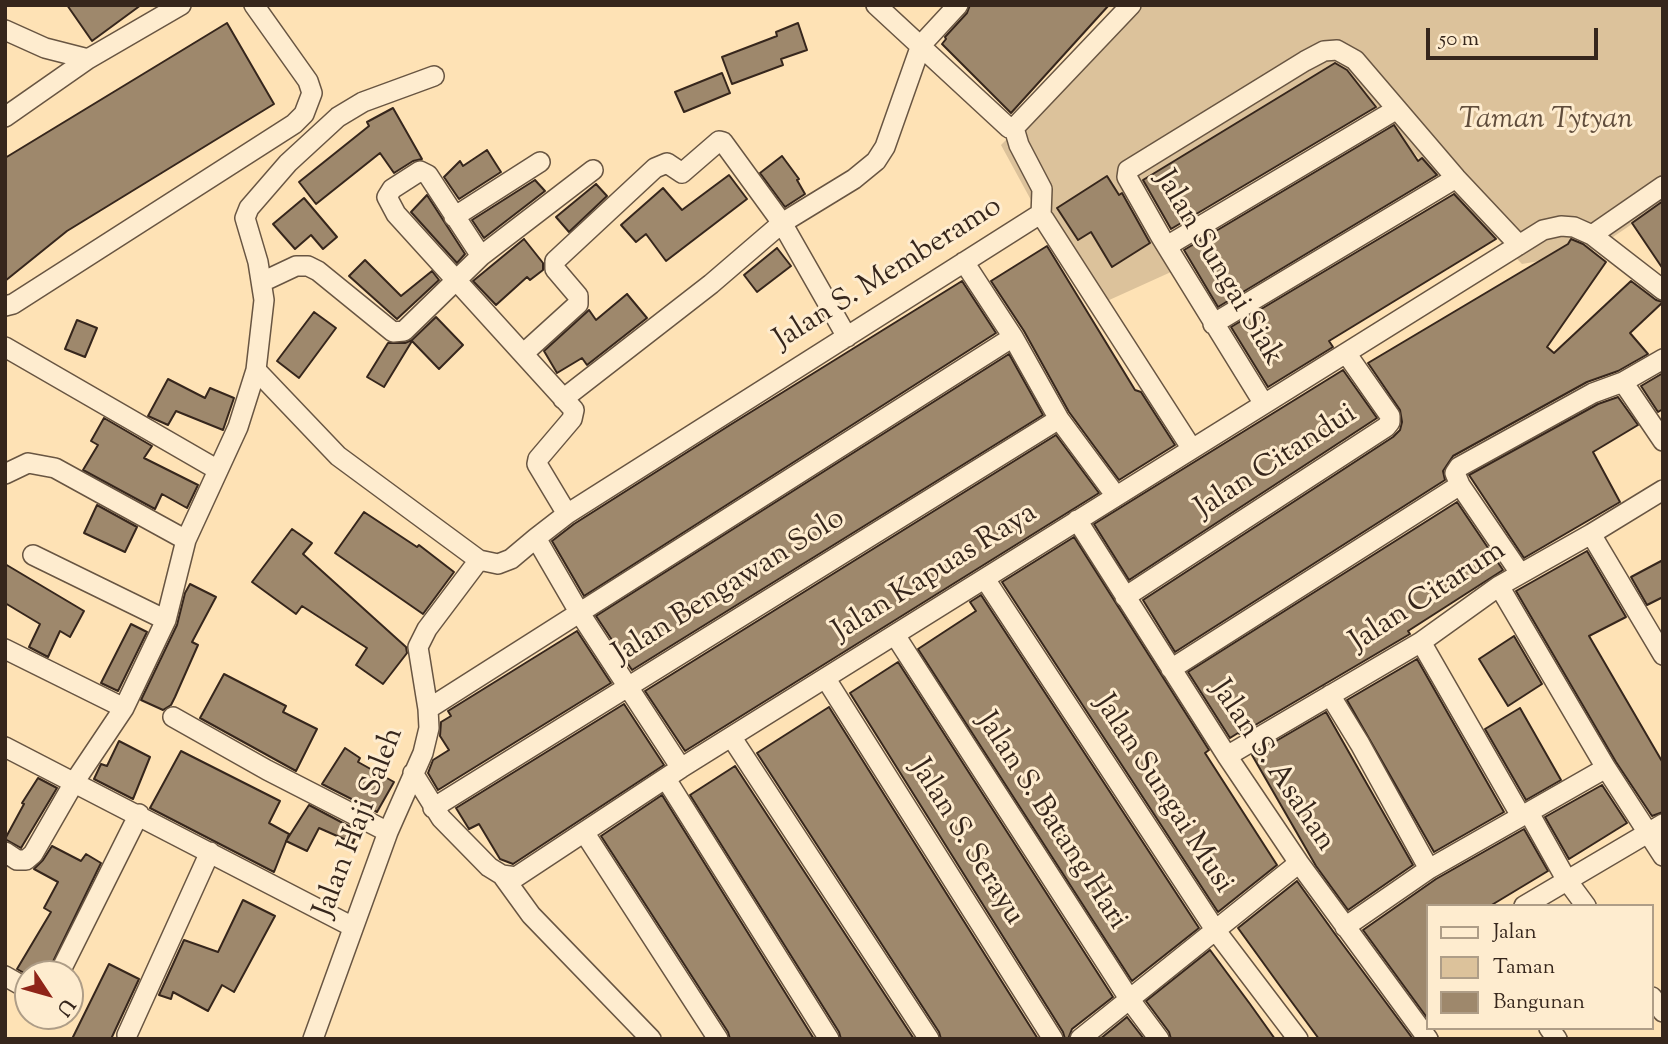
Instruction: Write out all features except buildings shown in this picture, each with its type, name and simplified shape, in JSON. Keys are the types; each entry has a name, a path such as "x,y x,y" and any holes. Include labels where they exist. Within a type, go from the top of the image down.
{"street":[{"path":"5,117 88,59 181,5"},
{"path":"5,306 13,304 294,124 304,114 312,93 308,81 254,5"},
{"path":"876,5 1017,136 1042,189 1041,216"},
{"path":"563,399 683,306 782,223 854,179 876,161 885,147 920,45 958,5"},
{"path":"1017,136 1131,5"},
{"path":"5,30 45,48 88,59"},
{"name":"Jalan Sungai Siak","path":"1264,404 1167,246 1127,177 1128,170 1305,61 1324,51 1337,50 1355,60 1456,178 1519,245"},
{"path":"5,852 18,860 26,860 33,854 75,781 124,708 166,620 186,540 238,427 256,370 263,317 262,282 245,218 254,199 338,117 363,102 434,76"},
{"path":"1167,246 1397,109"},
{"path":"523,353 578,304 578,296 555,269 555,261 655,168 667,163 682,173 722,141 782,223 847,337"},
{"path":"454,217 540,162"},
{"path":"262,282 296,267 307,266 318,271 393,332 399,333 456,283 481,256 593,170"},
{"path":"481,256 424,171 392,189 387,197 396,214 574,410 574,415 541,453 537,464 567,513"},
{"path":"1213,324 1456,178"},
{"path":"1663,186 1592,234 1663,290"},
{"name":"Jalan S. Memberamo","path":"479,560 498,565 511,559 567,513 1037,216 1041,216 1192,449"},
{"name":"Jalan Kapuas Raya","path":"502,876 516,877 1077,520 1543,230 1561,226 1574,227 1592,234"},
{"path":"964,262 1013,337 1059,419 1116,496"},
{"path":"428,709 1013,337"},
{"path":"5,347 218,470"},
{"name":"Jalan Citandui","path":"1125,597 1386,427 1390,416 1346,353"},
{"path":"1520,573 1460,485 1455,473 1459,467 1593,393 1623,382 1663,359"},
{"path":"256,370 338,456 479,560"},
{"path":"1623,382 1663,441"},
{"name":"Jalan Bengawan Solo","path":"433,808 1059,419"},
{"path":"5,474 28,463 55,468 186,540"},
{"path":"1171,669 1460,485"},
{"name":"Jalan Citarum","path":"1227,756 1421,642 1499,586 1663,490"},
{"name":"Jalan S. Asahan","path":"1077,520 1227,756 1299,863 1428,1039"},
{"path":"1591,534 1663,656"},
{"path":"536,538 626,687 829,1039"},
{"path":"33,555 166,620"},
{"name":"Jalan Haji Saleh","path":"313,1039 388,832 423,753 429,728 418,647 427,629 479,560"},
{"name":"Jalan Sungai Musi","path":"985,579 1216,932 1297,1039"},
{"path":"1499,586 1606,768 1656,828 1663,856"},
{"name":"Jalan S. Batang Hari","path":"895,635 1130,1000 1159,1039"},
{"path":"1421,642 1525,815 1585,904"},
{"path":"5,649 124,708"},
{"name":"Jalan S. Serayu","path":"826,679 1053,1039"},
{"path":"1330,695 1429,869"},
{"path":"173,716 267,770 388,832"},
{"path":"732,738 929,1039"},
{"path":"5,747 353,927"},
{"path":"1345,926 1429,869 1606,768"},
{"path":"413,773 433,808 489,867 502,876 531,915 651,1039"},
{"path":"67,960 139,814"},
{"path":"1527,904 1656,828"},
{"path":"584,832 718,1039"},
{"path":"127,1035 210,852"},
{"path":"1080,1039 1299,863"}],"green space":[{"name":"Taman Tytyan","path":"1141,5 1663,5 1663,203 1591,252 1522,264 1345,82 1125,197 1171,272 1096,306 1050,235 1001,145"}]}
